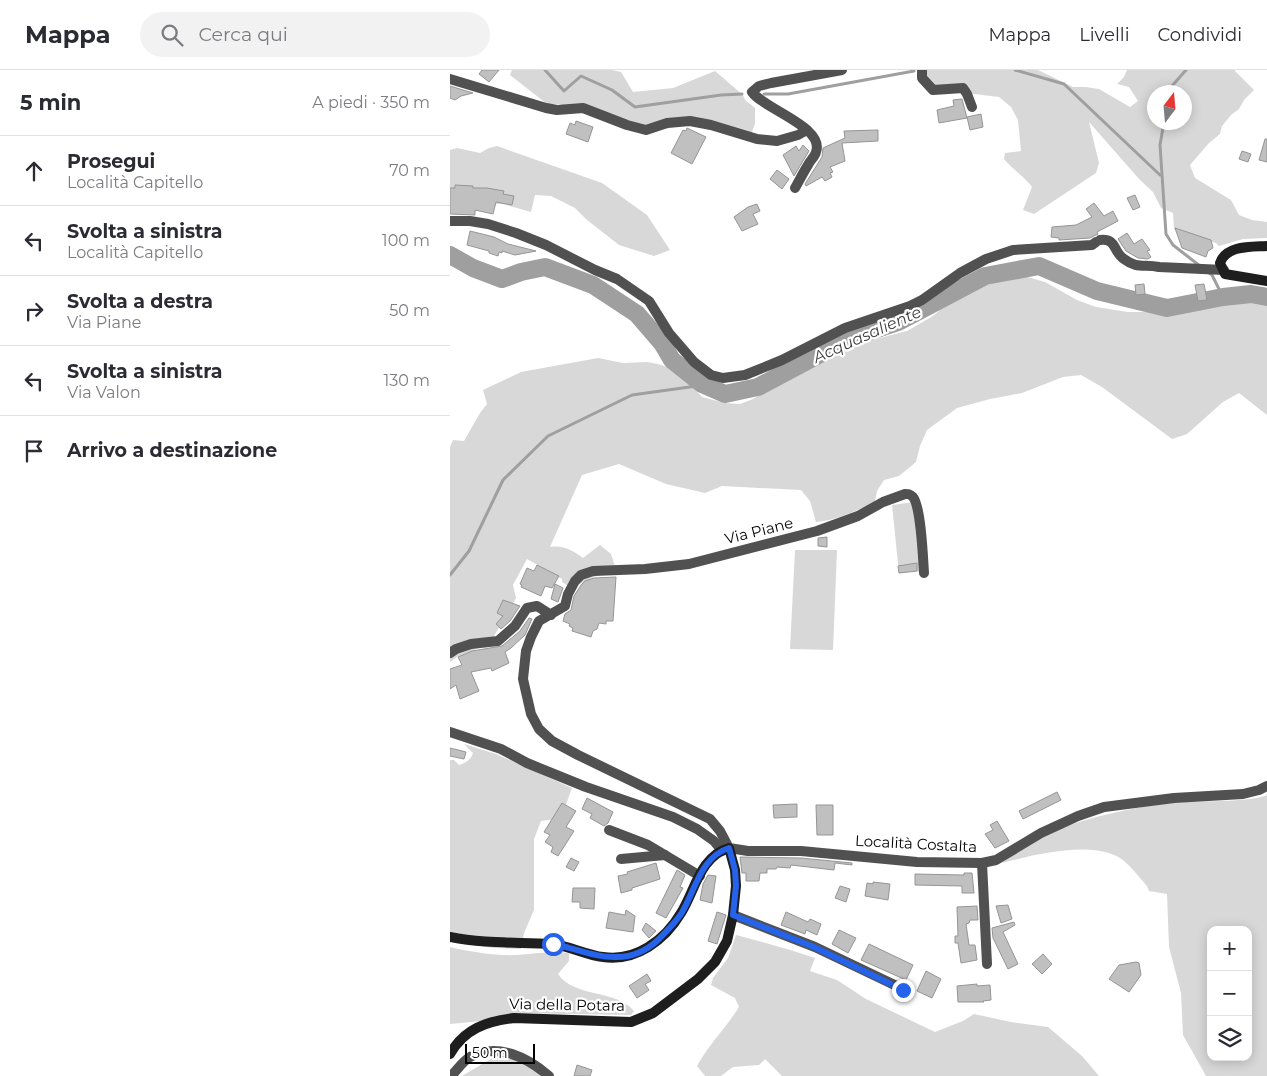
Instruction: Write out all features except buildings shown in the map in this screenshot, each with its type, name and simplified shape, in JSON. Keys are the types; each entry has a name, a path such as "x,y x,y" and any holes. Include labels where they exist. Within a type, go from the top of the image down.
{"street":[{"path":"794,188 809,162 815,156 817,148 815,140 807,130 794,120 759,100 753,94 753,90 770,83 842,70"},
{"path":"922,70 922,78 934,90 963,88 972,107"},
{"path":"450,79 546,108 557,110 583,108 641,129 652,130 668,123 690,121 711,125 744,136 776,141 798,135 807,130"},
{"path":"450,221 470,221 488,224 516,233 546,245 616,279 649,301 669,333 694,362 711,375 724,378 745,375 782,360 845,328 910,306 974,264 1013,250 1092,244 1107,240 1112,242 1122,258 1139,267 1150,265 1218,270 1225,274 1267,281"},
{"path":"1218,270 1222,257 1228,252 1267,246"},
{"name":"Via Piane","path":"733,915 736,886 735,870 725,850 720,831 710,819 578,755 552,741 539,729 531,714 523,679 526,651 539,621 565,606 568,594 576,581 581,576 593,571 646,569 689,564 817,531 858,516 883,502 905,494 909,494 914,498 917,510 924,573"},
{"path":"450,653 471,644 498,640 515,626 527,608 537,606 551,615"},
{"path":"450,732 501,749 526,763 586,787 673,817 697,829 725,850 713,857 700,876 681,913 670,928 652,945 642,952 630,956 603,957 553,944 488,942 450,937"},
{"name":"Località Costalta","path":"725,850 801,851 917,862 982,863 996,860 1041,833 1078,816 1104,807 1166,799 1243,794 1267,786"},
{"path":"609,830 648,844 700,876"},
{"path":"620,858 665,855"},
{"path":"982,863 987,964"},
{"path":"733,915 821,950 903,990"},
{"name":"Via della Potara","path":"450,1054 466,1033 495,1020 514,1018 630,1022 653,1013 698,979 715,962 727,941 733,915"},
{"path":"451,1076 471,1056 485,1052 513,1053 528,1060 549,1076"}],"shaded area":[{"path":"512,70 612,70 621,72 633,92 673,88 715,71 755,108 755,124 749,139 690,124 649,132 559,104 547,104 510,75"},
{"path":"926,70 1038,70 1073,87 1099,89 1130,107 1138,101 1129,87 1117,84 1124,77 1127,70 1234,70 1254,90 1222,126 1220,134 1209,143 1190,165 1195,178 1231,200 1239,215 1252,220 1267,222 1267,238 1243,239 1219,246 1216,243 1174,229 1173,213 1161,208 1153,192 1139,179 1089,122 1099,163 1096,173 1034,214 1023,210 1032,187 1004,159 1005,153 1021,151 1018,120 1011,107 999,97 941,90 927,82"},
{"path":"497,146 602,183 647,215 670,250 654,256 619,245 575,208 551,196 535,195 531,212 503,204 478,203 450,212 450,150 457,148 480,153"},
{"path":"1009,275 1024,276 1045,282 1077,300 1096,307 1128,312 1179,310 1243,297 1267,300 1267,415 1239,393 1223,402 1187,434 1172,439 1102,387 1081,375 1063,377 1022,393 957,408 927,430 916,462 899,476 884,480 877,491 875,501 847,514 816,522 810,501 801,490 722,486 705,493 666,484 619,464 582,475 550,547 567,549 583,558 600,545 611,554 617,572 594,577 573,589 562,582 562,579 527,559 513,585 516,598 490,643 457,657 450,662 450,447 453,440 464,441 487,404 483,390 521,372 598,358 623,363 647,362 677,370 702,397 725,403 740,404 848,350 872,340 907,331 933,316 956,296 983,282"},
{"path":"914,502 923,571 899,573 892,505"},
{"path":"795,550 837,550 833,650 790,649"},
{"path":"464,744 496,754 572,788 565,807 557,819 541,821 534,839 534,910 524,933 521,949 493,948 450,941 450,760 454,760 459,765 469,759 473,753"},
{"path":"1267,795 1267,1076 1206,1076 1183,1035 1181,993 1169,947 1167,894 1149,891 1147,886 1120,858 1093,850 1045,853 1002,863 1026,844 1081,821 1166,804 1239,800"},
{"path":"736,935 815,958 810,971 837,980 866,999 935,1032 963,1021 974,1014 1048,1027 1082,1056 1099,1076 782,1076 765,1059 759,1065 733,1067 721,1076 705,1076 697,1066 739,1007 735,998 711,985 713,978 728,958"},
{"path":"450,947 500,955 550,952 569,953 569,961 558,974 565,982 574,987 617,999 634,1011 631,1015 510,1013 493,1020 450,1024"},
{"path":"494,1057 522,1060 546,1076 462,1076"}],"waterway":[{"path":"545,70 564,91 581,76 612,90 635,107 721,95 742,94"},
{"path":"1015,70 1064,84 1160,175"},
{"path":"1173,85 1186,70"},
{"path":"764,94 788,94 914,71"},
{"path":"1163,130 1160,145 1166,234 1173,245 1200,266"},
{"name":"Acquasaliente","path":"450,255 473,268 502,279 521,272 545,267 593,285 637,314 662,343 672,360 702,384 725,394 758,387 850,338 898,322 985,276 1039,266 1097,291 1167,308 1223,297 1251,294 1267,297"},
{"path":"1209,273 1212,275 1223,297"},
{"path":"450,575 469,551 503,480 548,436 632,395 704,385"}],"route":[{"path":"553,944 603,957 617,958 642,952 670,928 681,913 705,867 713,857 729,848 735,870 736,886 733,915 814,947 903,990"}]}
